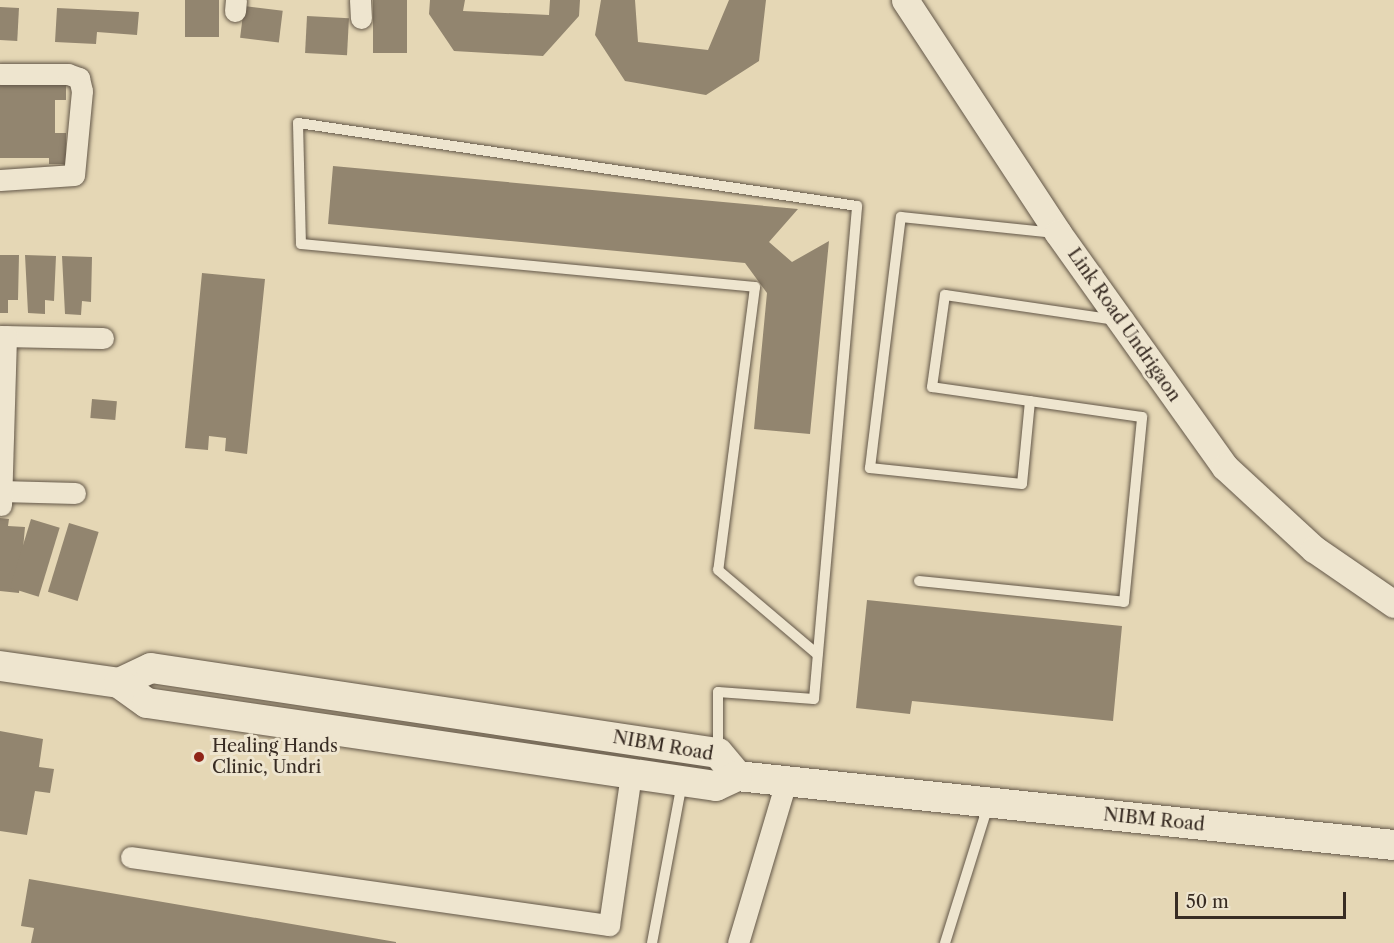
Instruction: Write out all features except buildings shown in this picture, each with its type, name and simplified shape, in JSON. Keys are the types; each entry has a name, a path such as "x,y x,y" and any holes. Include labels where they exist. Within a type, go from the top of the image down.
{"main road":[{"path":"0,666 119,683 147,703 716,786 737,776"},
{"name":"NIBM Road","path":"119,683 151,668 718,753 737,776 1394,845"}],"street":[{"name":"Link Road Undrigaon","path":"905,0 1058,233 1226,467 1314,549 1394,604"},
{"path":"0,74 68,74 80,78 82,91 74,176 0,180"},
{"path":"75,493 1,498 3,336 103,338"},
{"path":"131,857 609,925 631,774"},
{"path":"738,943 786,782"}],"lane":[{"path":"718,753 718,692 814,699 818,654 857,206 298,123 301,244 755,287 718,570 818,654"},
{"path":"1030,400 1022,484 870,468 901,217 1058,233"},
{"path":"919,581 1124,602 1142,417 932,387 945,295 1123,321"},
{"path":"652,943 682,781"},
{"path":"945,943 989,802"}],"place":[{"name":"Healing Hands Clinic, Undri","path":"199,757"}]}
